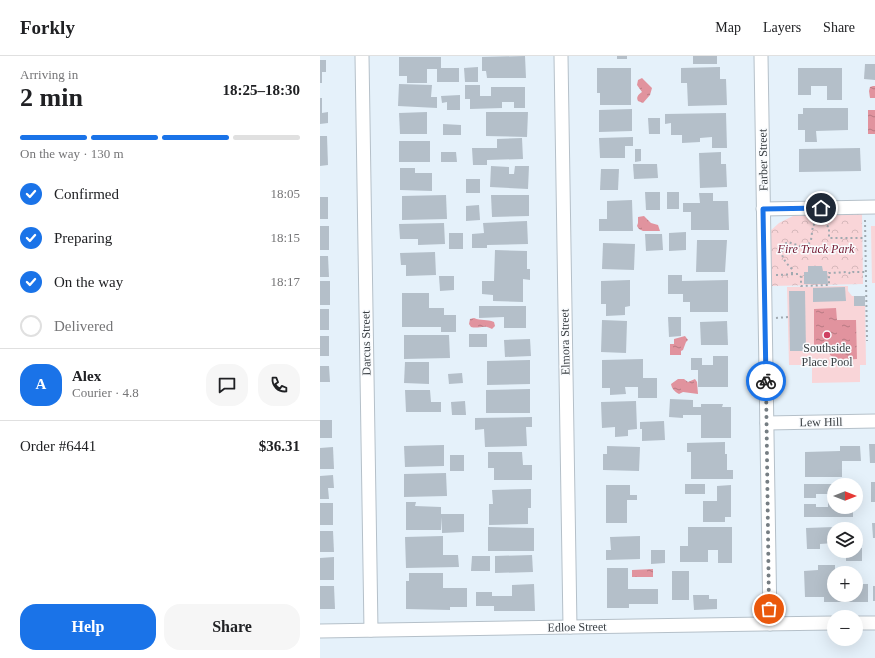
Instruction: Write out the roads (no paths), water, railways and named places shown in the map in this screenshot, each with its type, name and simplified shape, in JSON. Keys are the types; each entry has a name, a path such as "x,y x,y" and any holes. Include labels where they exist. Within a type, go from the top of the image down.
{"street":[{"name":"Darcus Street","path":"362,56 371,630"},
{"name":"Elmora Street","path":"561,56 570,627"},
{"name":"Farber Street","path":"761,56 770,624"},
{"path":"763,209 870,207"},
{"name":"Lew Hill","path":"767,423 875,420"},
{"name":"Edloe Street","path":"320,631 827,623"},
{"path":"863,623 875,623"}],"water":[{"path":"642,78 652,88 650,95 643,103 638,101 637,98 642,92 637,85 638,80"},
{"path":"875,86 875,98 870,98 870,87"},
{"path":"868,110 875,110 875,134 868,134"},
{"path":"644,216 651,223 658,225 660,231 643,231 639,229 637,226 638,217"},
{"path":"836,308 837,320 856,320 857,359 838,360 830,355 829,347 820,347 819,351 814,351 814,309"},
{"path":"474,318 494,322 495,326 492,329 486,327 471,327 469,324 470,319"},
{"path":"685,336 688,340 681,351 681,355 670,355 670,344 674,344 674,339"},
{"path":"678,379 684,379 688,382 695,379 697,382 698,394 683,392 679,394 676,392 671,384"},
{"path":"653,569 653,577 632,577 632,570"}],"place":[{"name":"Southside Place Pool","path":"827,335"}],"park label":[{"name":"Fire Truck Park","path":"816,249"}]}
